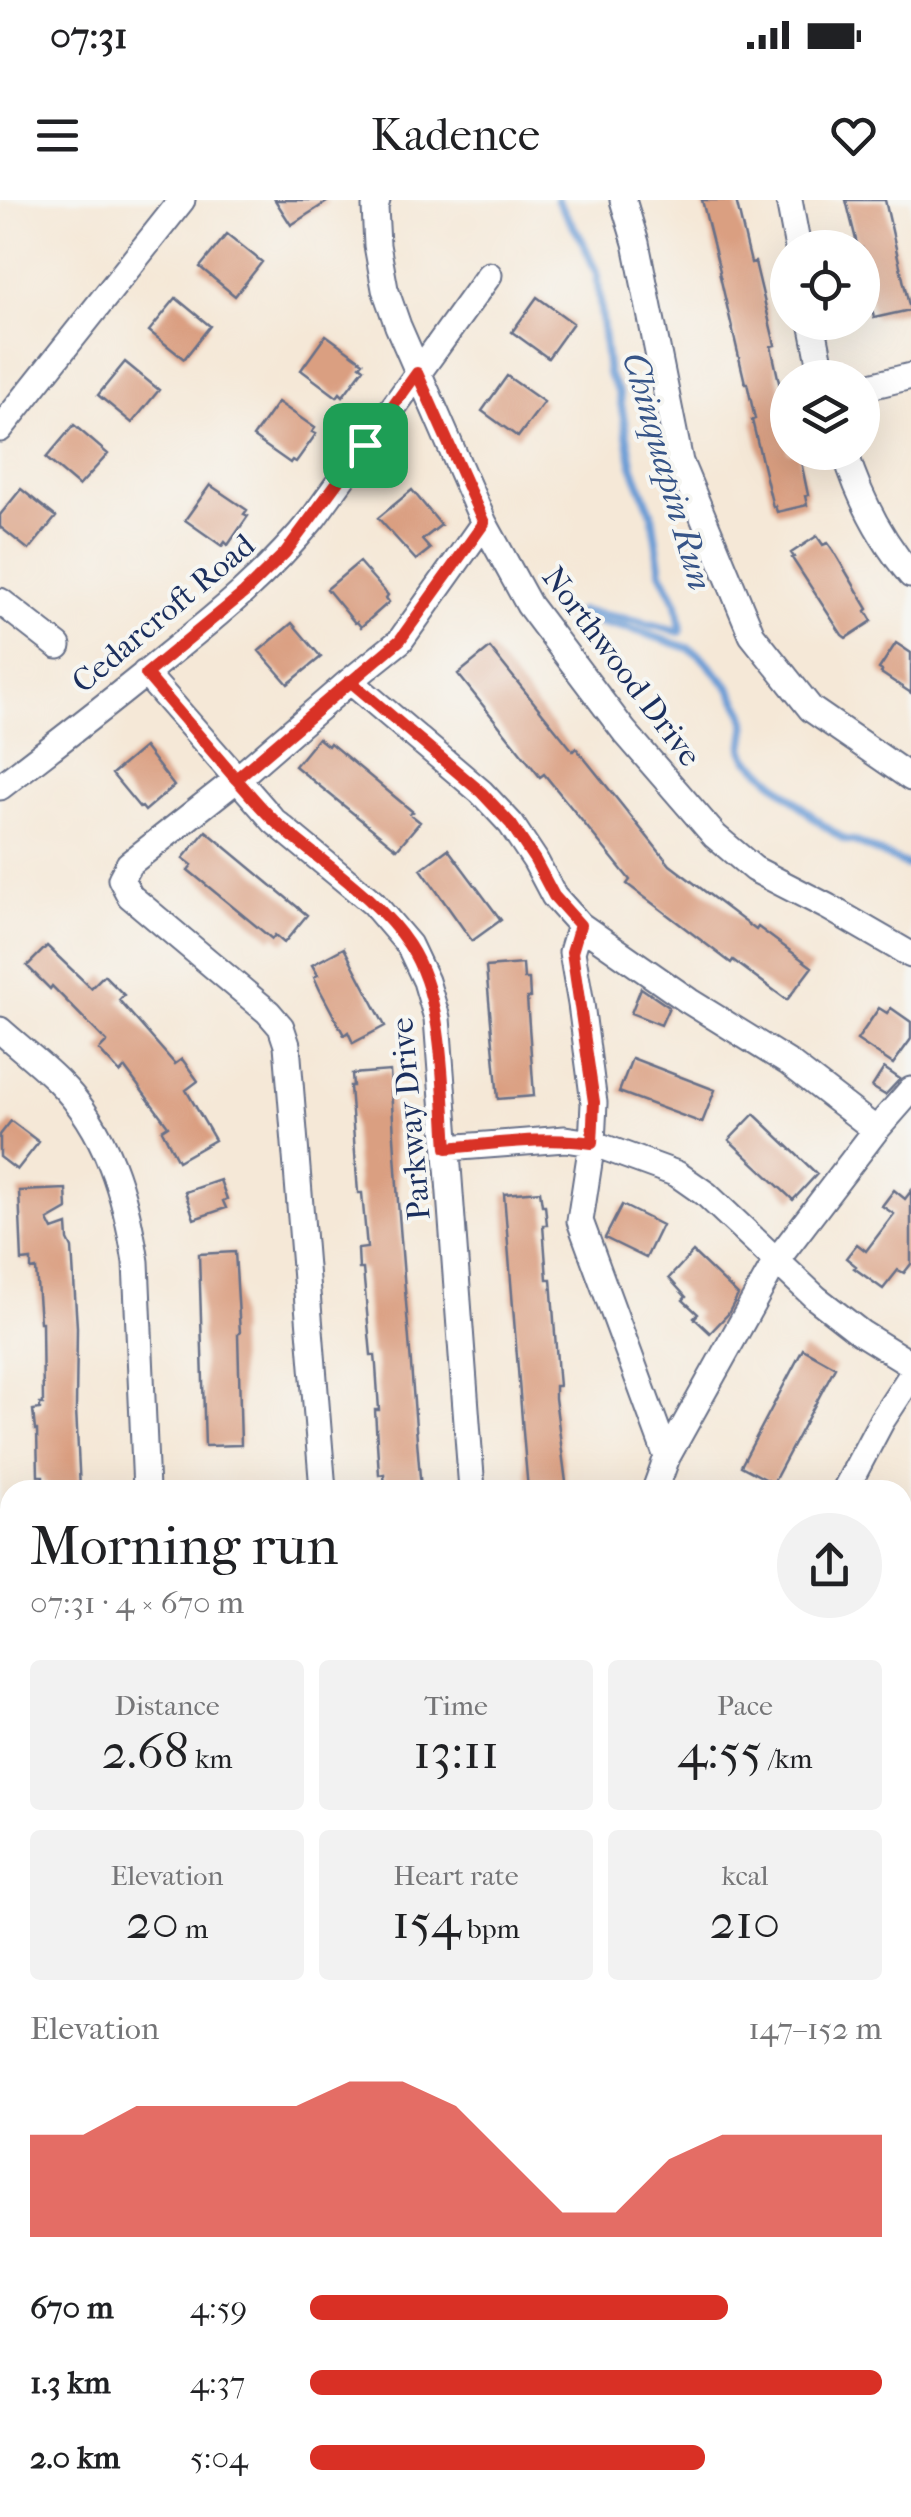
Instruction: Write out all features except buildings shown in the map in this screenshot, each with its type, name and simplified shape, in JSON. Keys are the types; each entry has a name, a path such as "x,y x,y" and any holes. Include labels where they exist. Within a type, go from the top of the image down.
{"street":[{"path":"0,429 182,200"},
{"name":"Northwood Drive","path":"377,200 377,245 385,290 417,373 484,523 529,605 624,730 716,836 754,869 911,955"},
{"path":"624,200 680,462 752,635 811,710 911,778"},
{"path":"789,200 795,230"},
{"name":"Cedarcroft Road","path":"0,786 146,674 244,593 285,553 490,275"},
{"path":"880,384 911,376"},
{"path":"851,470 874,521 911,575"},
{"path":"322,1480 287,1045 281,1028 268,1012 130,896 121,879 129,864 400,640 484,523"},
{"path":"0,601 58,646"},
{"name":"Parkway Drive","path":"146,674 274,821 373,903 410,945 426,981 436,1018 471,1480"},
{"path":"350,681 481,792 511,824 554,896 580,925 689,1002 789,1063 876,1130"},
{"path":"580,925 572,952 594,1102 580,1221 667,1458"},
{"path":"0,1030 60,1082 80,1107 106,1149 122,1194 136,1262 146,1480"},
{"path":"659,1480 667,1458 776,1260 911,1090"},
{"path":"447,1148 565,1139 592,1143 677,1174 707,1195 816,1298 861,1333 911,1364"},
{"path":"850,1480 911,1376"}],"waterway":[{"name":"Chinquapin Run","path":"557,200 597,274 608,374 619,393 633,468 652,514 661,572 677,603 681,630 579,611 578,620 631,629 700,655 729,687 744,714 743,749 747,758 820,823 845,840 911,867"}],"route":[{"path":"365,445 285,553 244,593 146,674 236,779 350,681 481,792 511,824 554,896 580,925 572,952 594,1102 592,1143 543,1139 447,1148 436,1018 410,945 373,903 274,821 236,779 350,681 400,640 484,523 417,373 365,445"}]}
